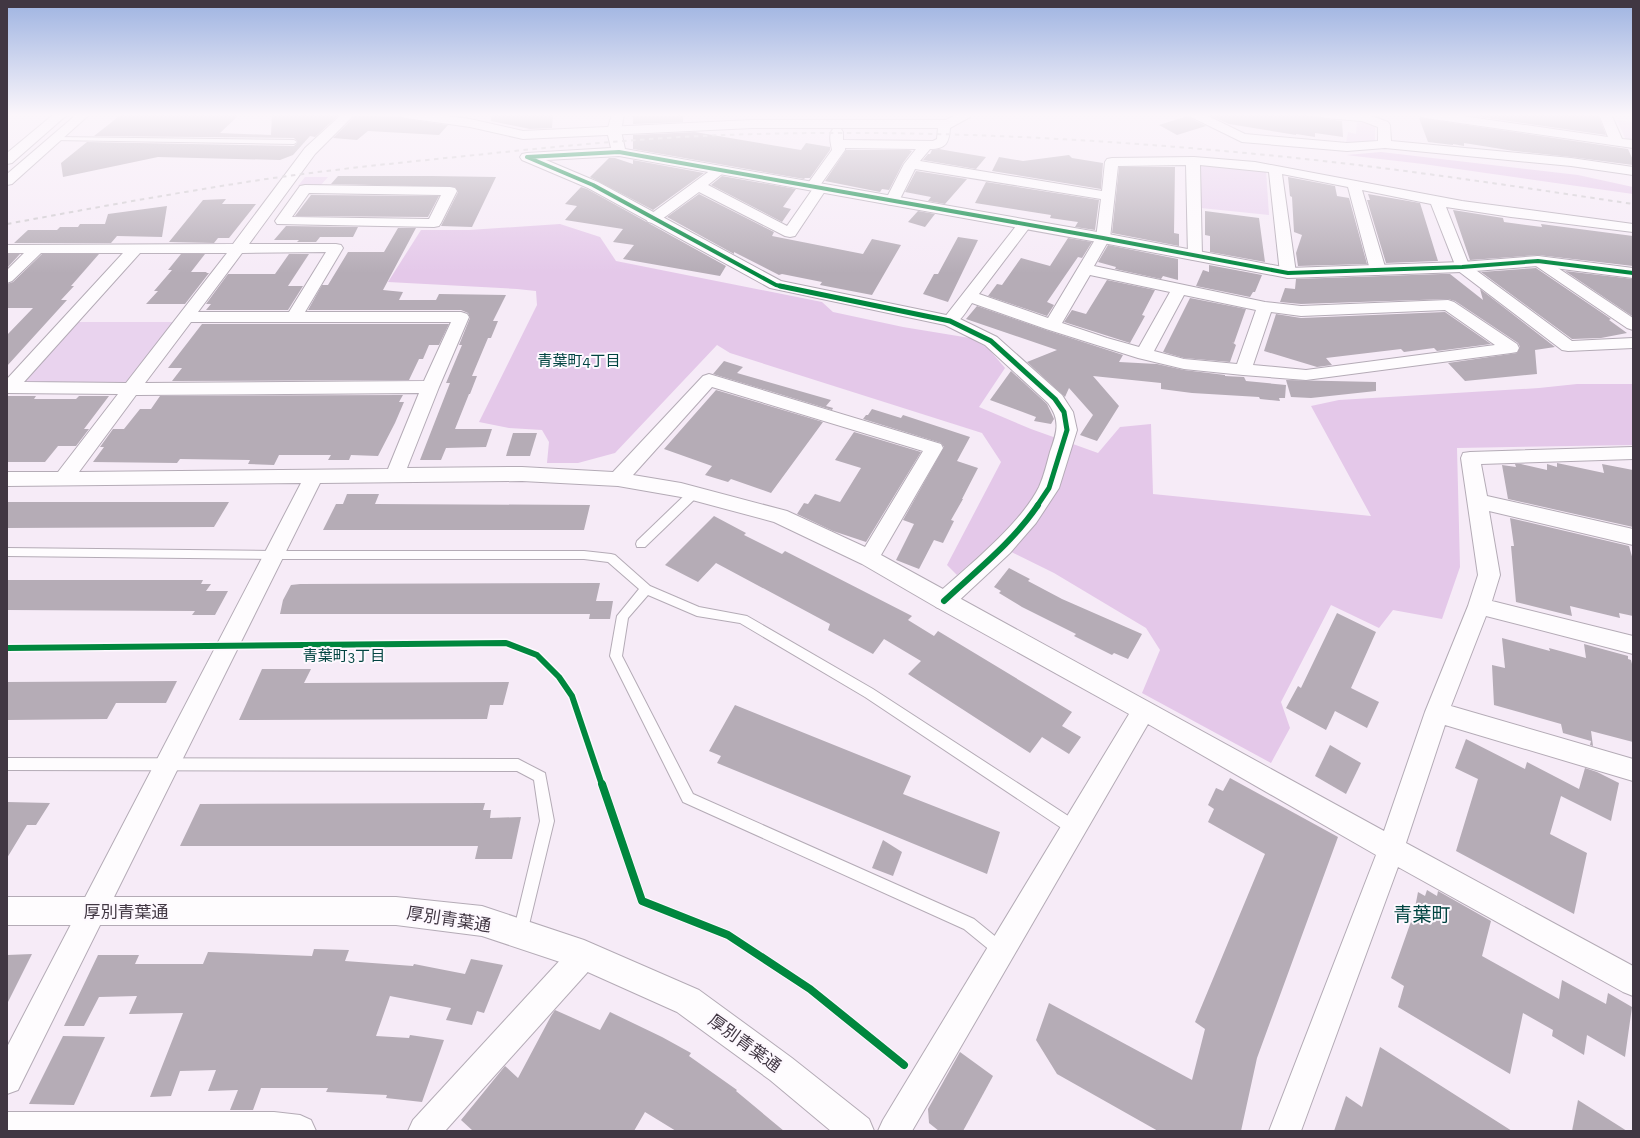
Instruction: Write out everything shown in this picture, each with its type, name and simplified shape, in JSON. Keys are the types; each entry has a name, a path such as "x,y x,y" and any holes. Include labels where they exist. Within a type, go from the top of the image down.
{"street":[{"path":"7,181 23,167"},
{"path":"63,479 298,167"},
{"path":"551,167 593,185 776,285 950,321 991,341 1055,398 1064,412 1068,430 1049,488 1029,518 1002,547 944,601"},
{"path":"704,167 1104,238 1288,274 1538,261 1633,273"},
{"path":"699,186 790,233 828,167"},
{"path":"892,201 909,167"},
{"path":"930,167 1108,196"},
{"path":"1052,326 1104,238 1111,167"},
{"path":"1193,167 1195,256"},
{"path":"1261,167 1437,201 1525,215 1633,228"},
{"path":"1606,167 1633,171"},
{"path":"1275,169 1288,274"},
{"path":"653,219 720,170"},
{"path":"1354,185 1378,270"},
{"path":"305,190 450,191 434,223 282,221 290,210 305,190"},
{"path":"1437,201 1462,266 1568,346 1633,343"},
{"path":"266,211 290,210"},
{"path":"950,321 1025,224"},
{"path":"7,278 38,248"},
{"path":"8,387 136,248"},
{"path":"7,249 336,248 294,317"},
{"path":"1538,261 1633,325"},
{"path":"969,296 1052,326 1144,354 1184,364 1243,370 1306,375 1510,348 1448,305 1301,311 1265,307 1085,269"},
{"path":"1144,354 1179,289"},
{"path":"1243,370 1265,307"},
{"path":"186,316 461,317 430,388 395,475"},
{"path":"618,479 709,380 934,448 869,558"},
{"path":"8,387 131,389 430,388"},
{"path":"1285,1131 1391,849 1437,712 1479,606 1489,576 1470,458 1633,453"},
{"path":"7,479 522,474 618,479 694,493 780,516 869,558 944,601 1144,710 1391,849 1633,982"},
{"path":"7,1079 165,764 314,476"},
{"path":"1478,501 1633,537"},
{"path":"1479,606 1633,645"},
{"path":"894,1131 1144,710"},
{"path":"1437,712 1633,770"},
{"name":"厚別青葉通","path":"7,911 396,911 482,921 584,955 688,1001 781,1069 857,1131"},
{"path":"424,1131 584,955"},
{"path":"7,1128 274,1128 300,1131"}],"lane":[{"path":"641,544 694,493"},
{"path":"7,552 273,555 584,555 611,558 646,589 697,611 743,619 869,693 1074,828"},
{"path":"646,589 623,616 616,656 688,798 969,924 1002,951"},
{"path":"7,764 518,765 540,777 547,821 520,934"}],"shaded area":[{"path":"1199,167 1227,167 1266,170 1269,215 1201,208"},
{"path":"1445,167 1510,167 1578,175 1633,187 1633,194"},
{"path":"305,177 328,177 320,186 298,186"},
{"path":"560,224 600,237 616,261 822,302 833,312 903,327 970,338 988,348 1005,368 979,407 1031,429 1098,453 1120,427 1151,424 1153,494 1371,516 1311,406 1339,400 1539,388 1577,384 1633,384 1633,445 1457,448 1460,567 1442,619 1393,610 1379,628 1331,605 1281,702 1290,728 1271,763 1142,693 1160,650 1146,628 1054,573 993,543 957,575 947,565 1001,462 982,433 730,353 717,345 615,453 578,463 547,463 549,442 542,430 509,428 479,422 537,305 536,291 388,282 421,230 469,230"},
{"path":"68,322 182,322 131,389 9,387"}],"building":[{"path":"62,167 110,167 63,177"},
{"path":"600,167 672,167 704,173 653,210 590,177"},
{"path":"736,167 818,167 810,178 804,179"},
{"path":"834,167 901,167 889,190 882,189 880,192 825,181"},
{"path":"965,167 978,167 976,169"},
{"path":"994,167 1103,167 1101,189 992,171"},
{"path":"1119,167 1175,167 1174,233 1179,234 1179,246 1112,233"},
{"path":"916,171 967,179 945,204 928,201 931,197 905,192"},
{"path":"338,176 496,177 472,227 441,226 458,192 455,187 331,184"},
{"path":"722,176 796,189 783,207 791,209 782,222 711,185"},
{"path":"1288,177 1335,186 1337,196 1349,198 1367,264 1298,266 1296,253 1302,235 1294,232 1292,197 1290,196"},
{"path":"986,182 1099,200 1095,230 1075,227 1078,222 1050,218 1051,215 975,203"},
{"path":"581,187 726,266 720,276 623,259 634,245 613,242 623,229 565,220 577,206 565,204"},
{"path":"699,194 774,232 772,236 863,254 872,239 901,245 872,295 820,285 822,282 782,274 779,275 734,252 734,254 667,217"},
{"path":"1368,194 1420,203 1438,261 1386,263 1367,200 1370,200"},
{"path":"311,195 439,196 428,217 295,216"},
{"path":"226,199 222,204 256,204 229,238 218,238 214,243 169,242 203,200"},
{"path":"167,206 162,237 117,236 111,243 14,243 28,230 57,230 60,227 78,227 80,224 105,224 108,214"},
{"path":"1453,210 1503,218 1504,222 1542,227 1541,224 1633,236 1633,266 1538,255 1470,260"},
{"path":"918,211 935,214 925,227 908,222"},
{"path":"1205,211 1259,218 1265,262 1210,252 1210,236 1205,235"},
{"path":"286,226 358,227 353,237 320,237 316,242 274,240"},
{"path":"398,228 416,228 383,290 403,292 399,300 436,300 439,294 506,295 493,321 498,321 491,338 488,338 472,376 477,376 455,429 492,429 486,447 446,448 441,460 420,460 450,383 446,383 462,345 459,345 470,318 468,313 461,310 308,310 322,285 328,285 348,252 384,252"},
{"path":"958,237 978,240 948,302 923,294 934,274 938,274"},
{"path":"1068,238 1092,242 1082,258 1078,257 1047,302 1054,305 1047,316 988,296 997,284 1002,285 1021,258 1050,266"},
{"path":"1108,245 1178,259 1178,280 1163,276 1161,279 1115,269 1116,267 1098,262"},
{"path":"7,254 20,254 7,268"},
{"path":"42,254 99,254 71,286 74,286 61,300 67,300 7,366 7,335 33,308 7,308 7,284 13,282"},
{"path":"181,254 205,254 191,272 209,273 185,304 146,304 158,291 154,291 172,270 168,270"},
{"path":"289,254 309,254 288,286 303,286 288,310 206,310 211,304 206,304 228,274 275,274"},
{"path":"1209,265 1262,275 1255,292 1253,292 1250,297 1196,286 1203,270 1209,272"},
{"path":"1536,268 1611,319 1609,320 1627,333 1601,338 1572,339 1481,272"},
{"path":"1565,271 1633,279 1633,316 1632,316"},
{"path":"1450,274 1483,300 1480,289 1555,347 1535,350 1537,374 1465,381 1448,363 1517,353 1520,347 1518,343 1455,301 1448,299 1301,304 1280,302 1285,288 1295,289 1296,279"},
{"path":"1107,280 1155,290 1142,315 1145,316 1130,343 1064,322 1072,310 1086,314"},
{"path":"1190,298 1246,309 1234,343 1232,342 1236,345 1230,362 1184,358 1163,352"},
{"path":"977,306 1123,355 1119,362 1157,364 1184,370 1225,376 1244,377 1246,381 1286,385 1285,398 1279,398 1280,401 1260,399 1259,397 1192,393 1161,389 1161,383 1093,376 1119,406 1097,441 1080,435 1093,415 1069,388 1065,397 1027,362 1057,350 966,319"},
{"path":"1445,312 1491,344 1437,351 1434,348 1404,352 1401,349 1326,358 1332,365 1317,367 1264,351 1276,314 1301,318"},
{"path":"202,324 449,324 439,345 429,345 423,359 419,359 409,380 172,381 182,368 168,368"},
{"path":"724,361 743,367 737,373 831,400 826,406 833,408 832,410 713,374"},
{"path":"1011,371 1047,404 1054,419 1051,424 1034,421 1036,417 990,400"},
{"path":"1286,380 1376,382 1376,391 1311,398 1291,397"},
{"path":"716,390 823,422 771,493 731,479 728,482 705,475 712,466 664,449"},
{"path":"403,395 399,402 404,402 378,456 351,455 349,460 328,460 331,455 279,455 274,465 248,464 250,460 180,459 177,463 93,462 104,447 100,447 113,429 124,429 140,409 151,409 160,396"},
{"path":"7,396 36,396 34,399 76,399 79,396 109,396 84,429 89,429 76,446 58,446 45,462 7,462"},
{"path":"872,409 901,418 903,415 970,437 957,461 978,468 951,520 954,521 943,543 934,540 919,569 896,560 914,524 903,520 944,447 941,443 863,419"},
{"path":"854,432 921,452 866,542 833,531 797,514 804,503 808,504 815,494 840,502 861,468 835,460"},
{"path":"513,433 537,433 530,456 506,456"},
{"path":"1557,463 1604,473 1602,464 1633,470 1633,527 1508,499 1502,465 1516,467 1515,464 1521,464 1547,470 1547,464 1557,467"},
{"path":"347,494 379,494 375,504 590,505 584,530 323,530 336,504 343,504"},
{"path":"7,502 229,502 214,527 7,528"},
{"path":"714,516 746,533 744,535 782,554 785,551 912,616 908,620 934,636 938,631 1072,712 1062,726 1081,737 1069,754 1042,737 1030,753 908,674 921,661 884,639 873,654 828,630 830,624 716,563 698,582 665,565"},
{"path":"1510,518 1629,546 1633,560 1633,616 1619,613 1620,618 1570,606 1572,616 1516,602 1511,546 1514,546"},
{"path":"1009,568 1030,579 1028,581 1062,599 1142,634 1128,659 1114,653 1112,655 1074,636 1076,634 1022,607 999,593 1001,591 994,587"},
{"path":"7,580 203,580 201,584 211,584 206,591 228,591 215,615 192,615 195,611 7,610"},
{"path":"600,583 596,601 613,601 610,619 589,619 590,614 280,614 283,600 291,585 300,584"},
{"path":"1337,613 1376,632 1351,688 1379,702 1367,728 1335,711 1326,730 1286,708 1298,686 1301,688"},
{"path":"1502,638 1550,651 1549,648 1586,658 1584,644 1628,656 1628,659 1631,660 1633,668 1633,742 1591,731 1593,746 1590,745 1591,741 1563,733 1561,724 1494,705 1492,665 1505,668"},
{"path":"262,669 311,669 304,683 509,682 503,705 490,705 487,719 239,720"},
{"path":"177,681 166,703 116,703 107,719 7,720 7,682"},
{"path":"735,705 911,776 903,794 1000,832 987,874 717,763 721,756 709,751"},
{"path":"1466,739 1525,769 1527,762 1579,789 1585,768 1619,783 1611,821 1561,796 1550,834 1587,853 1574,914 1456,851 1478,779 1455,768"},
{"path":"1330,745 1361,763 1346,794 1315,776"},
{"path":"1230,778 1338,837 1257,1058 1241,1131 1158,1131 1057,1074 1036,1040 1049,1003 1192,1080 1205,1029 1195,1022 1265,854 1208,822 1214,809 1208,805 1216,788 1223,791"},
{"path":"7,802 50,803 36,825 27,825 7,858"},
{"path":"485,803 483,810 491,810 490,818 521,817 512,859 475,859 478,846 180,846 200,804"},
{"path":"883,840 902,852 893,876 872,868"},
{"path":"1427,890 1437,896 1438,891 1491,921 1482,956 1559,999 1562,980 1606,1004 1608,993 1632,1007 1625,1057 1587,1035 1584,1055 1552,1036 1553,1030 1523,1013 1510,1074 1398,1007 1404,986 1391,978 1414,913 1418,892 1425,896"},
{"path":"314,949 349,950 345,961 413,966 414,964 465,974 471,959 503,965 484,1013 477,1011 472,1025 446,1020 451,1008 390,996 376,1036 409,1038 410,1035 444,1040 422,1102 386,1098 387,1095 326,1092 328,1088 261,1088 253,1110 230,1110 238,1090 208,1091 216,1070 180,1071 171,1096 150,1097 183,1013 129,1014 137,996 99,997 84,1026 64,1026 98,955 139,955 135,964 203,964 208,952 312,956"},
{"path":"32,954 7,1004 7,955"},
{"path":"555,1010 600,1030 610,1012 662,1037 691,1053 689,1056 737,1090 736,1091 784,1131 676,1131 645,1112 634,1131 473,1131 461,1120 505,1066 518,1078"},
{"path":"63,1036 105,1037 74,1105 29,1104"},
{"path":"1380,1047 1512,1131 1334,1131 1346,1096 1362,1107"},
{"path":"960,1052 993,1076 963,1131 939,1131 929,1123 928,1109"},
{"path":"1578,1100 1627,1131 1572,1131"}],"railway":[{"path":"7,224 234,184 363,167"},
{"path":"1372,167 1474,180 1633,204"}],"cycle path":[{"path":"551,167 593,185 776,285 950,321 991,341 1055,399 1064,412 1067,430 1049,488 1029,518 1002,547 944,601"},
{"path":"704,167 1103,238 1288,273 1462,267 1538,261 1633,273"},
{"path":"7,648 506,643 537,655 559,677 572,696 642,901 728,935 810,989 904,1065"}],"district":[{"name":"青葉町4丁目","path":"579,361"},
{"name":"青葉町3丁目","path":"344,656"},
{"name":"青葉町","path":"1422,914"}]}
